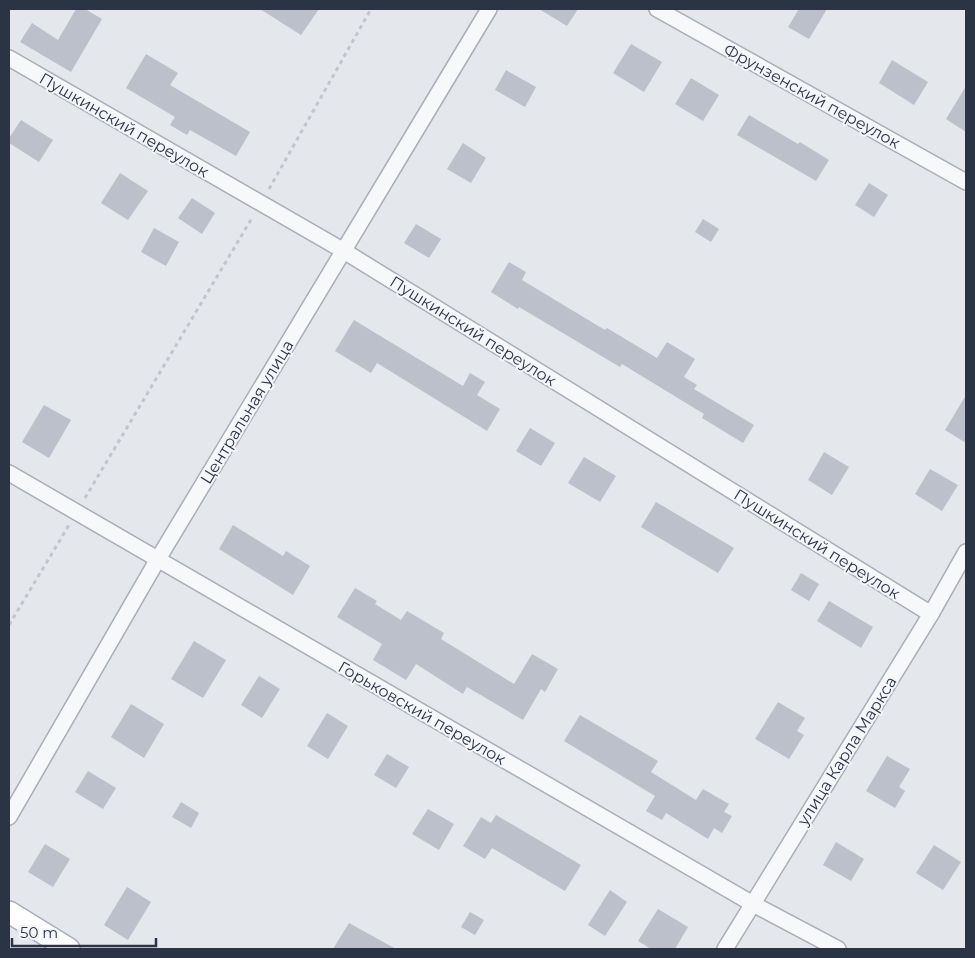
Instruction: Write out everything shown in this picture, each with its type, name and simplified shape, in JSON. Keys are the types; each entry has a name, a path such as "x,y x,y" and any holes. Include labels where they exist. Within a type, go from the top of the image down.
{"street":[{"name":"Центральная улица","path":"9,817 158,559 489,9"},
{"name":"Фрунзенский переулок","path":"657,9 966,182"},
{"name":"Пушкинский переулок","path":"9,58 344,251 931,614"},
{"name":"Горьковский переулок","path":"9,473 753,904 838,949"},
{"name":"улица Карла Маркса","path":"725,949 931,614 966,552"},
{"path":"9,912 69,949"}],"path":[{"path":"9,626 261,203 371,9"}],"building":[{"path":"76,9 85,9 102,19 71,72 20,42 32,23 58,40"},
{"path":"260,9 319,9 301,35"},
{"path":"539,9 578,9 567,26"},
{"path":"799,9 827,9 809,39 788,27"},
{"path":"631,44 662,62 644,92 613,73"},
{"path":"146,54 178,73 170,85 250,132 236,156 190,130 187,135 170,125 175,117 126,88"},
{"path":"892,60 928,82 914,105 879,83"},
{"path":"506,70 536,87 525,107 495,90"},
{"path":"691,78 719,95 703,121 675,104"},
{"path":"966,86 966,132 946,119"},
{"path":"749,115 829,160 816,181 737,135"},
{"path":"21,120 53,140 39,162 9,143 9,138"},
{"path":"463,143 486,158 471,183 447,169"},
{"path":"120,173 148,191 128,220 101,203"},
{"path":"869,183 888,195 874,217 855,205"},
{"path":"192,198 215,213 202,234 178,218"},
{"path":"703,219 719,229 711,242 695,232"},
{"path":"416,224 441,239 429,258 404,243"},
{"path":"154,228 179,242 166,266 141,252"},
{"path":"509,262 526,272 522,280 605,330 607,328 657,358 667,342 695,359 684,377 697,385 694,389 754,425 743,443 702,418 704,414 622,364 620,367 491,292"},
{"path":"354,320 463,386 470,373 485,382 477,395 500,409 487,431 377,363 371,373 335,351"},
{"path":"966,395 966,443 945,430"},
{"path":"44,405 71,420 49,458 22,442"},
{"path":"530,428 555,443 541,466 516,451"},
{"path":"824,452 849,467 832,495 808,480"},
{"path":"584,457 616,476 600,502 568,483"},
{"path":"930,469 958,485 942,511 915,494"},
{"path":"656,502 734,548 718,573 641,527"},
{"path":"233,525 283,556 286,551 310,566 293,595 219,549"},
{"path":"801,573 819,584 809,601 791,590"},
{"path":"355,588 377,601 375,604 401,620 407,611 444,633 441,639 514,684 532,654 558,669 545,692 541,689 523,720 467,687 463,694 416,664 406,680 373,660 382,644 337,617"},
{"path":"829,601 873,627 861,648 817,621"},
{"path":"194,641 226,660 203,698 171,679"},
{"path":"259,676 280,689 262,718 241,705"},
{"path":"778,702 805,718 797,731 804,735 789,759 755,739"},
{"path":"131,704 164,724 144,758 111,737"},
{"path":"327,713 348,726 328,759 307,746"},
{"path":"580,715 658,761 651,772 696,800 703,789 729,804 724,812 732,816 722,833 714,828 708,839 666,813 662,820 646,811 655,796 564,741"},
{"path":"387,754 409,767 396,788 374,775"},
{"path":"887,756 910,769 899,787 905,791 895,808 866,791"},
{"path":"88,771 116,788 103,809 75,792"},
{"path":"181,802 199,813 191,828 172,817"},
{"path":"428,809 454,824 439,850 412,834"},
{"path":"496,815 581,865 565,891 492,848 485,859 463,846 481,817 491,823"},
{"path":"836,842 864,859 851,881 823,865"},
{"path":"45,844 70,859 53,887 28,872"},
{"path":"934,845 961,862 943,890 916,873"},
{"path":"127,887 151,902 128,940 104,925"},
{"path":"610,890 627,902 605,936 588,925"},
{"path":"658,909 688,927 675,949 651,949 638,941"},
{"path":"470,912 484,920 475,935 461,927"},
{"path":"349,923 396,949 333,949"}]}
